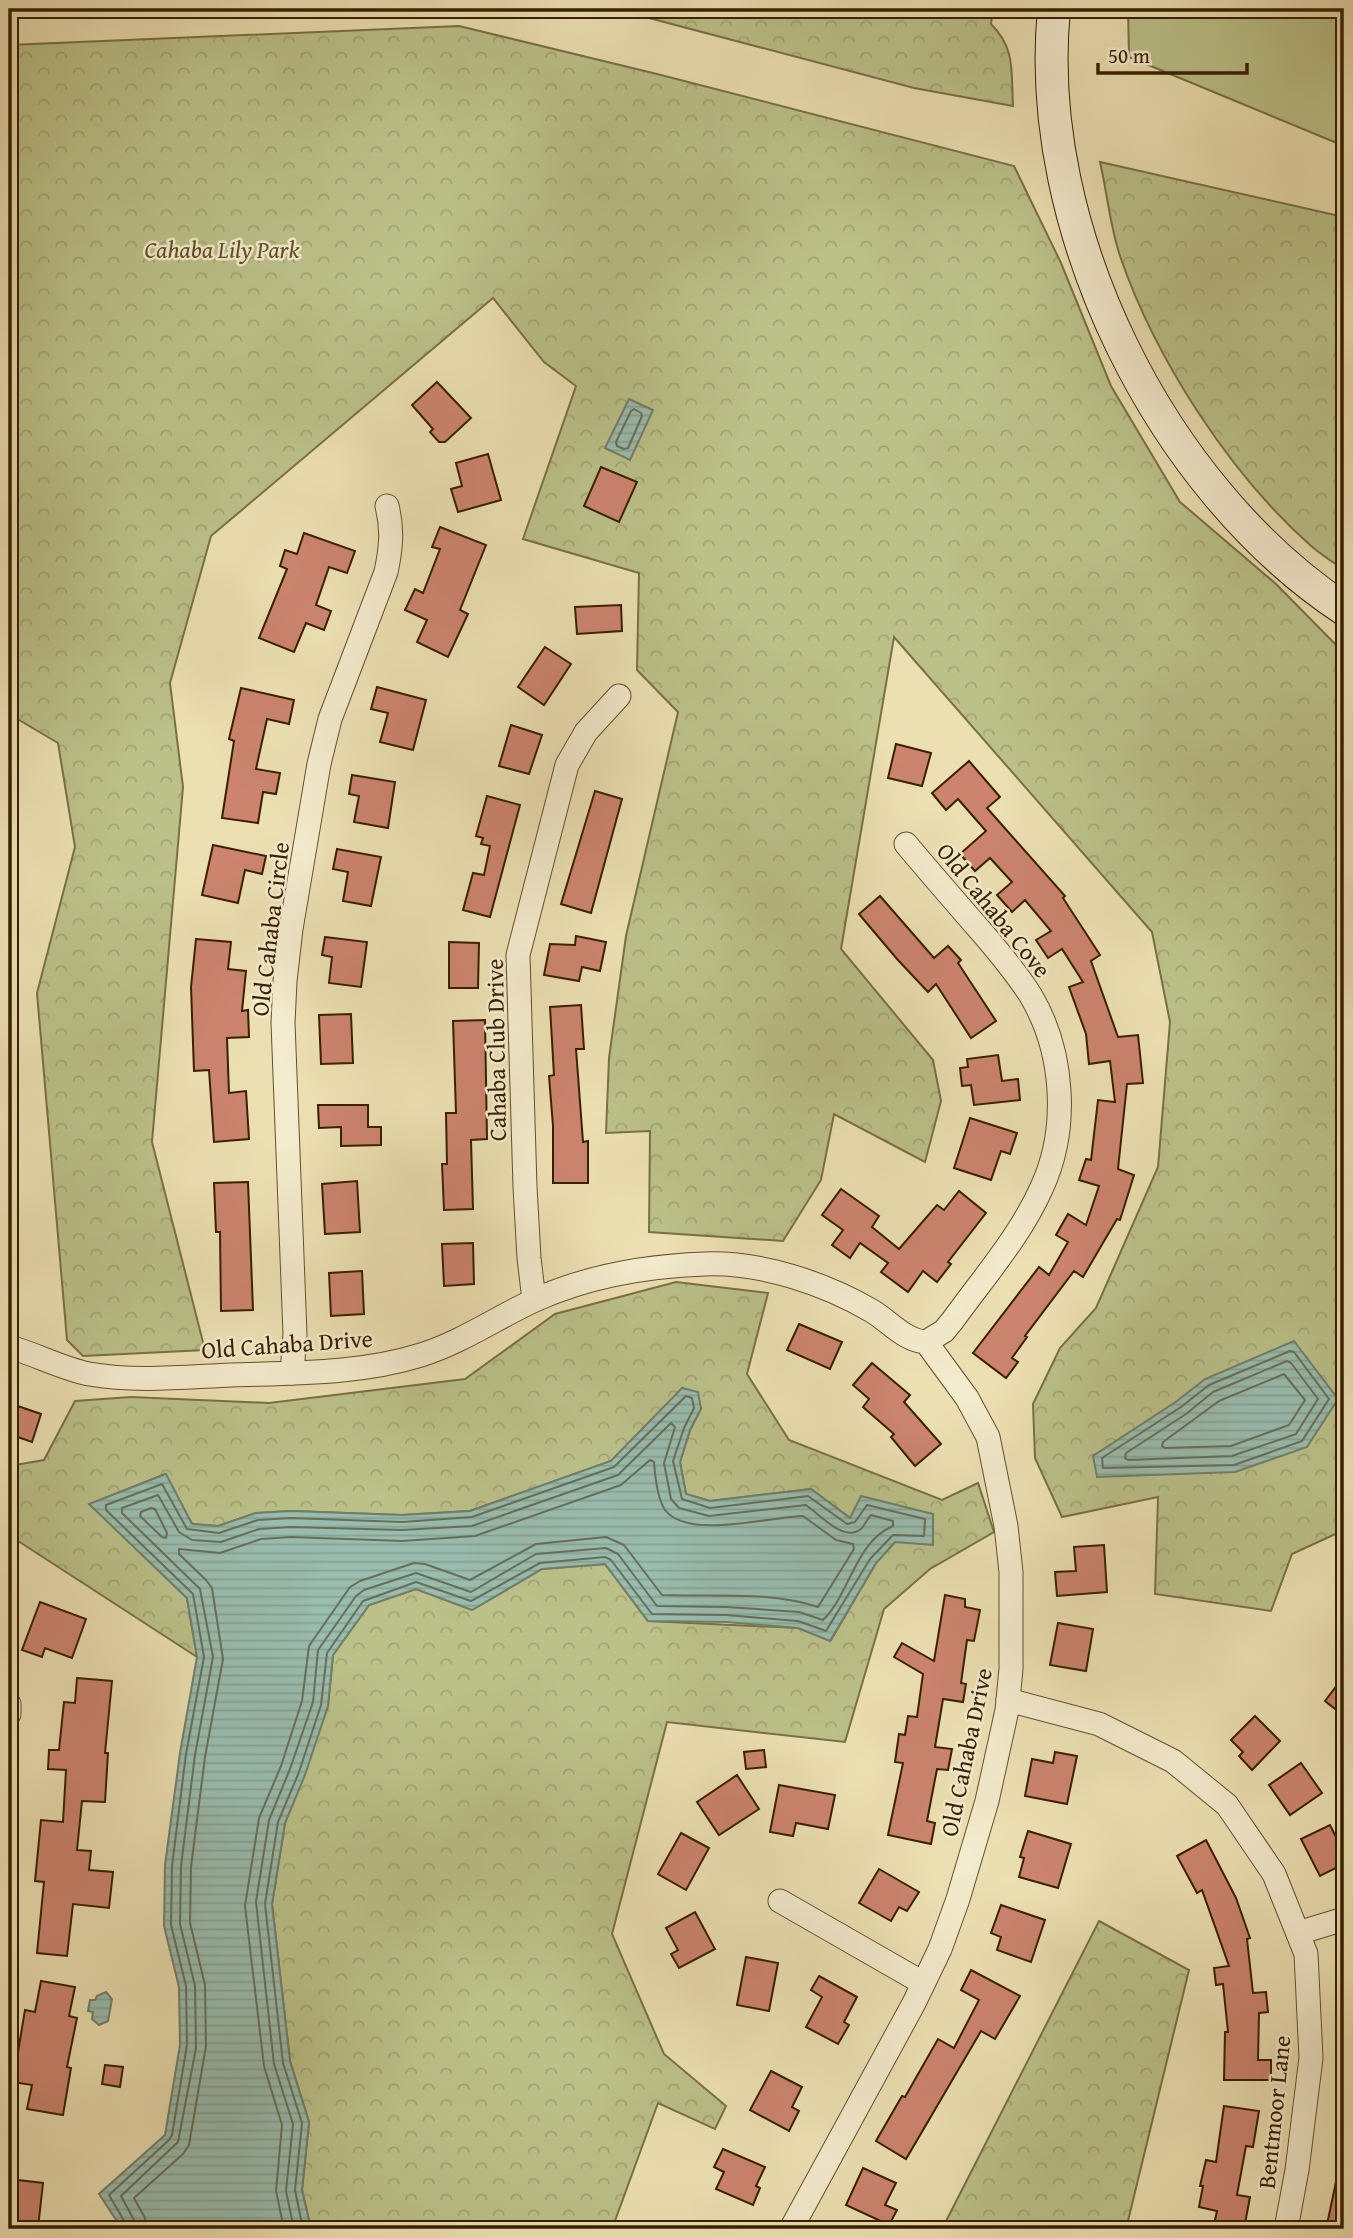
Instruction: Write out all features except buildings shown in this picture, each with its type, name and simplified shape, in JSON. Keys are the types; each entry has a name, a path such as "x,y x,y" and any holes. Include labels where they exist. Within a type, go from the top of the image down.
{"street":[{"path":"1054,9 1051,66 1057,136 1089,270 1117,335 1147,393 1208,482 1238,517 1307,583 1344,609"},
{"name":"Old Cahaba Circle","path":"292,1373 295,1334 283,1023 285,981 319,764 330,719 386,572 391,549 392,533 387,506"},
{"name":"Cahaba Club Drive","path":"534,1300 525,1187 518,955 567,765 586,732 619,696"},
{"name":"Old Cahaba Cove","path":"906,844 1015,972 1032,997 1053,1049 1060,1104 1054,1150 1043,1185 1025,1221 954,1320 944,1331 926,1342"},
{"name":"Old Cahaba Drive","path":"9,1347 56,1366 117,1378 337,1371 380,1365 459,1341 534,1300 573,1285 625,1273 707,1264 743,1266 778,1273 849,1299 916,1342 926,1342 967,1398 988,1437 1006,1526 1012,1572 1012,1669 1008,1700 987,1801 940,1949 791,2229"},
{"name":"Bentmoor Lane","path":"1008,1700 1099,1724 1173,1761 1227,1805 1274,1874 1306,1954 1311,2058 1297,2171 1286,2229"},
{"path":"9,1704 9,1714"},
{"path":"780,1901 923,1983"},
{"path":"1298,1933 1344,1919"}],"green space":[{"path":"615,9 993,9 991,24 1005,43 1011,62 1013,106 914,88"},
{"path":"1128,9 1344,9 1344,146 1129,57"},
{"name":"Cahaba Lily Park","path":"459,26 1014,166 1061,263 1111,386 1180,502 1276,584 1344,650 1344,1530 1292,1554 1271,1611 1155,1594 1158,1497 1062,1517 1035,1458 1033,1404 1060,1348 1096,1308 1158,1167 1170,1022 1152,932 894,637 841,949 933,1060 941,1101 925,1162 834,1114 821,1180 783,1241 649,1232 650,1131 606,1133 609,1058 626,936 678,712 637,670 639,573 523,539 576,386 544,362 493,298 211,536 170,683 183,787 152,1142 205,1350 83,1356 67,1340 37,993 75,847 58,743 9,714 9,45"},
{"path":"1100,162 1344,217 1344,570 1310,545 1251,484 1198,412 1174,373 1135,295 1120,256"},
{"path":"676,1282 768,1293 747,1374 789,1440 942,1500 978,1483 994,1532 930,1569 884,1609 845,1742 667,1722 612,1934 664,2054 726,2106 715,2129 658,2103 612,2229 311,2229 302,2190 309,2122 290,2061 272,1904 285,1823 328,1706 333,1655 369,1605 416,1589 472,1610 542,1569 605,1564 648,1621 798,1628 831,1640 876,1563 895,1542 850,1518 811,1489 710,1501 686,1494 680,1462 690,1430 701,1408 683,1388 611,1461 470,1511 402,1515 291,1511 256,1513 218,1526 192,1524 165,1474 90,1504 187,1598 197,1657 15,1539 9,1541 9,1466 44,1460 75,1401 131,1397 269,1403 465,1379 555,1314"},
{"path":"1099,1921 1189,1970 1126,2229 942,2229"}],"water":[{"path":"629,399 653,410 630,460 605,448"},
{"path":"1294,1341 1338,1399 1307,1447 1235,1472 1097,1477 1093,1456 1177,1401 1205,1379"},
{"path":"682,1388 698,1392 701,1409 690,1430 680,1462 686,1494 710,1501 811,1489 850,1518 861,1496 933,1514 933,1545 895,1542 876,1563 830,1641 798,1628 726,1622 648,1621 605,1564 542,1569 472,1610 416,1589 369,1605 333,1655 328,1706 305,1775 285,1823 272,1904 290,2061 309,2122 302,2190 311,2229 122,2229 99,2194 165,2135 180,2045 179,1987 164,1926 165,1865 180,1753 197,1657 187,1598 89,1504 166,1474 192,1524 218,1526 256,1513 291,1511 402,1515 470,1511 611,1461"},
{"path":"106,1992 112,1999 108,2021 99,2025 92,2019 93,2012 88,2011 90,2000 95,2000"}]}
